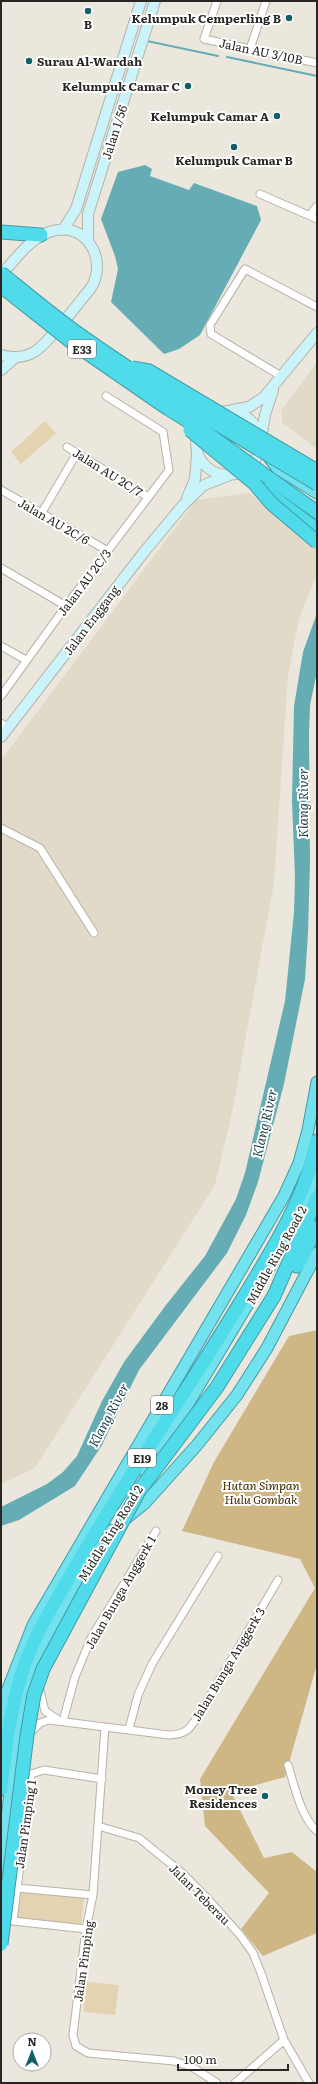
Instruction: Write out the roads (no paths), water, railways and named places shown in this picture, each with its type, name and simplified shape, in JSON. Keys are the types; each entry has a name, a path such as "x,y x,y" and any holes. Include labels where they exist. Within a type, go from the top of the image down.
{"highway":[{"path":"1,232 41,235"},
{"path":"1,274 78,334 126,367 182,404 317,484"},
{"name":"E33","path":"1,286 73,343 167,408"},
{"path":"126,367 149,371 317,471"},
{"path":"167,408 193,433 254,483 317,530"},
{"path":"167,408 204,431 317,512"},
{"path":"261,440 269,459 277,468 317,493"},
{"path":"234,474 265,473 280,481 317,508"},
{"path":"254,483 271,503 317,542"},
{"name":"Middle Ring Road 2","path":"1,1725 4,1695 33,1625 284,1196 299,1163 308,1130 317,1082"},
{"name":"E19","path":"1,1789 3,1764 15,1701 24,1666 42,1626 127,1480 174,1410 260,1269 297,1202 314,1157 317,1141"},
{"name":"Middle Ring Road 2","path":"1,1878 14,1753 27,1692 37,1659 50,1629 266,1274 304,1206 317,1172"},
{"path":"274,1296 317,1198"},
{"path":"274,1296 295,1272 317,1227"},
{"path":"112,1529 145,1503 197,1445 237,1396 267,1348 317,1254"},
{"name":"E19","path":"1,1944 27,1735 34,1695 43,1670 139,1491 217,1387 274,1296"}],"main road":[{"name":"Jalan 1/56","path":"63,230 76,209 141,1"},
{"name":"Jalan 1/56","path":"88,241 88,214 155,1"},
{"path":"1,274 33,241 41,235 48,232 63,230 76,234 88,241 95,251 98,264 95,282 91,288 38,349 24,356 16,357 1,355"},
{"path":"279,379 265,415 258,456 253,464 234,474 219,474 210,470 202,462 198,453 197,438 202,424 210,416 219,412 249,406 264,397 317,333"},
{"path":"1,370 16,357"},
{"path":"230,411 247,416 253,422 261,440"},
{"name":"Jalan Enggang","path":"183,505 195,479 198,453"},
{"name":"Jalan Enggang","path":"1,737 5,725 183,505 204,485 234,474"}],"street":[{"name":"Jalan AU 3/10B","path":"217,1 204,39 250,50 317,63"},
{"path":"250,50 266,1"},
{"path":"260,194 314,217 317,206"},
{"path":"279,379 211,334 210,325 245,269 317,307"},
{"name":"Jalan AU 2C/3","path":"1,696 66,606 169,470 163,432 106,396"},
{"name":"Jalan AU 2C/7","path":"67,447 148,498"},
{"path":"42,514 77,453"},
{"name":"Jalan AU 2C/6","path":"1,490 108,551"},
{"path":"1,568 66,606"},
{"path":"1,646 26,660"},
{"path":"1,828 40,848 94,933"},
{"name":"Jalan Bunga Anggerk 1","path":"63,1721 75,1677 91,1638 156,1531"},
{"path":"14,1753 32,1728 49,1720 128,1729 138,1695 152,1664 218,1556"},
{"name":"Jalan Bunga Anggerk 3","path":"128,1729 169,1735 180,1735 187,1732 199,1715 278,1580"},
{"path":"37,1659 39,1688 45,1711 55,1719 63,1721"},
{"name":"Jalan Pimping","path":"105,1727 93,1895 86,1929 72,2035 76,2046 88,2053 174,2061 192,2067 217,2083"},
{"path":"288,1765 300,1803 313,1827 317,1831"},
{"name":"Jalan Pimping 1","path":"86,1929 13,1921 31,1774 44,1770 102,1779"},
{"name":"Jalan Teberau","path":"98,1826 139,1838 182,1873 207,1898 253,1953 284,2040"},
{"path":"17,1888 93,1895"},
{"path":"235,2083 284,2040 309,2083"}],"water":[{"path":"145,165 152,169 150,176 189,190 194,183 257,206 261,220 200,335 179,349 164,354 111,302 118,269 115,256 101,219 118,172"},
{"name":"Klang River","path":"317,613 317,672 310,705 309,733 310,861 305,979 284,1084 258,1182 246,1215 227,1253 139,1370 102,1445 75,1486 19,1520 1,1526 1,1507 47,1484 63,1472 77,1456 102,1401 124,1362 166,1305 205,1256 236,1199 245,1173 285,1001 294,912 295,877 292,801 294,706 303,652"}],"waterway":[{"path":"147,41 218,56"},
{"path":"227,57 317,76"}],"place":[{"name":"B","path":"88,11"},
{"name":"Kelumpuk Cemperling B","path":"289,18"},
{"name":"Surau Al-Wardah","path":"29,61"},
{"name":"Kelumpuk Camar C","path":"188,86"},
{"name":"Kelumpuk Camar A","path":"277,116"},
{"name":"Kelumpuk Camar B","path":"234,147"},
{"name":"Money Tree Residences","path":"265,1796"}],"park label":[{"name":"Hutan Simpan Hulu Gombak","path":"261,1492"}]}
